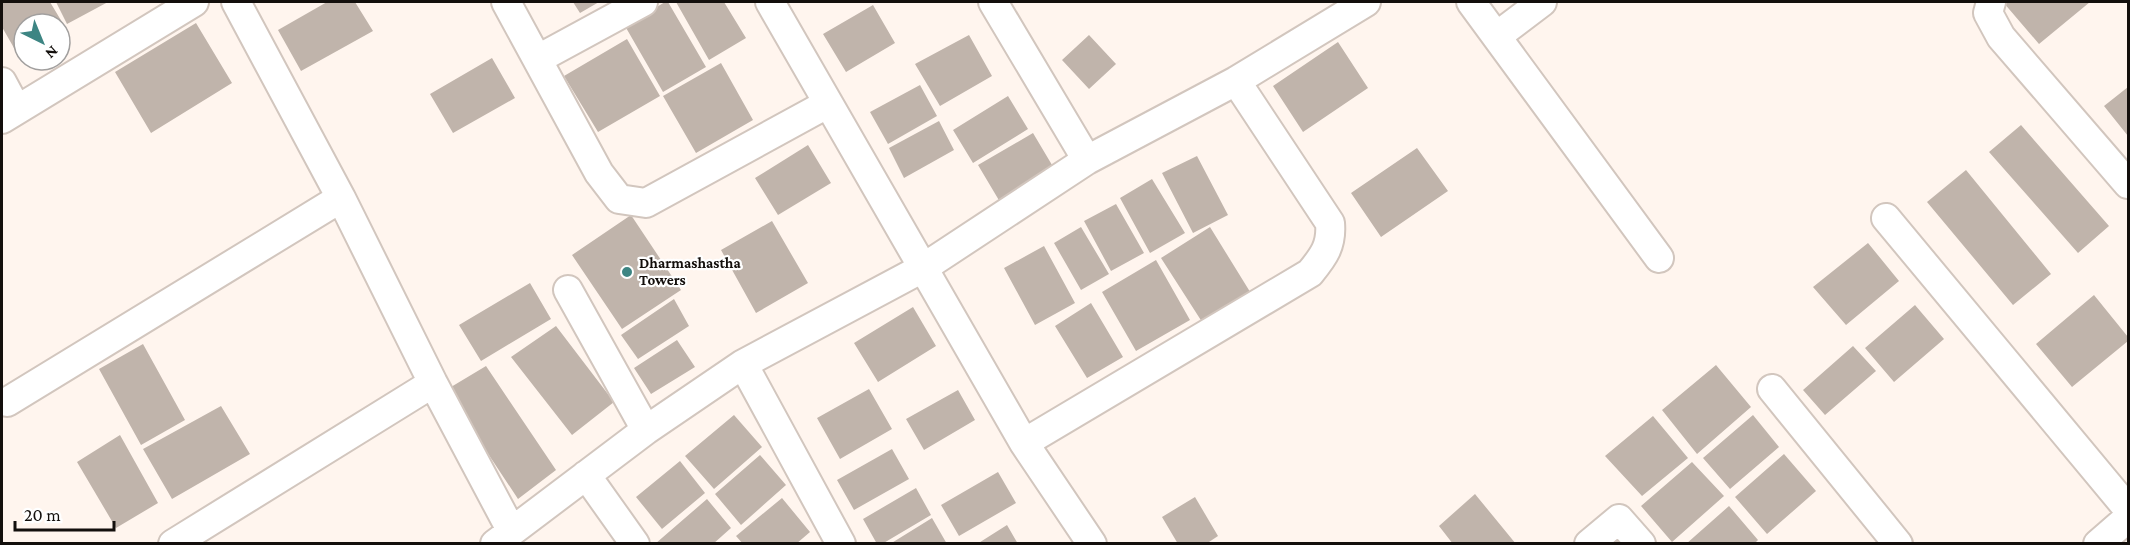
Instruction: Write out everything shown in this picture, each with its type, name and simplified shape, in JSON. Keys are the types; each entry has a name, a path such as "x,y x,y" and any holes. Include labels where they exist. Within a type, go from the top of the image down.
{"street":[{"path":"2,82 9,114 194,2"},
{"path":"236,2 341,198 433,383 503,537 646,430 743,364 922,268 1087,160 1236,81 1366,2"},
{"path":"506,2 599,173 619,199 646,203 827,104"},
{"path":"538,59 643,2"},
{"path":"770,2 1024,443 1092,543"},
{"path":"993,2 1087,160"},
{"path":"1471,2 1659,258"},
{"path":"1497,36 1542,2"},
{"path":"1986,5 2001,37 2128,184"},
{"path":"1024,443 1311,273 1323,258 1331,240 1330,224 1236,81"},
{"path":"7,402 341,198"},
{"path":"1886,218 2128,509"},
{"path":"568,290 646,430"},
{"path":"743,364 841,543"},
{"path":"173,543 433,383"},
{"path":"1772,389 1898,543"},
{"path":"586,475 635,543"},
{"path":"2098,543 2128,518"},
{"path":"1589,543 1619,519 1641,543"}],"building":[{"path":"2,2 50,2 56,12 12,12 12,44 2,27"},
{"path":"56,2 108,2 72,21 72,12 61,12"},
{"path":"327,2 355,2 373,31 301,71 278,30"},
{"path":"573,2 599,2 580,13"},
{"path":"668,2 706,67 663,92 625,26"},
{"path":"676,2 724,2 746,38 709,60"},
{"path":"2003,2 2090,2 2039,44"},
{"path":"873,5 895,43 846,72 823,34"},
{"path":"196,23 232,83 151,133 115,72"},
{"path":"969,35 992,76 940,106 915,64"},
{"path":"1089,35 1116,64 1089,89 1062,60"},
{"path":"627,39 660,96 598,132 564,76"},
{"path":"1338,42 1368,88 1303,132 1273,86"},
{"path":"492,58 515,98 453,133 430,94"},
{"path":"721,63 753,120 696,153 663,96"},
{"path":"920,85 937,116 888,144 870,112"},
{"path":"2128,87 2128,136 2104,106"},
{"path":"1008,96 1028,129 973,163 953,130"},
{"path":"939,121 954,150 904,178 889,148"},
{"path":"2021,125 2109,226 2078,253 1989,152"},
{"path":"1033,133 1055,170 1000,202 978,165"},
{"path":"808,145 831,183 778,215 755,178"},
{"path":"1417,148 1448,191 1381,237 1351,193"},
{"path":"1197,156 1228,215 1193,233 1162,173"},
{"path":"1966,170 2051,274 2013,305 1927,202"},
{"path":"1152,179 1185,233 1150,253 1120,198"},
{"path":"1116,204 1144,253 1111,271 1084,221"},
{"name":"Dharmashastha Towers","path":"631,215 681,290 622,329 572,255"},
{"path":"772,221 808,283 756,313 721,250"},
{"path":"1081,227 1109,274 1081,290 1054,243"},
{"path":"1210,227 1252,295 1204,325 1161,258"},
{"path":"1868,243 1899,281 1846,325 1813,287"},
{"path":"1044,246 1075,303 1035,325 1004,268"},
{"path":"1156,260 1190,320 1136,351 1102,292"},
{"path":"530,283 551,319 481,361 459,325"},
{"path":"2094,295 2128,337 2128,341 2072,387 2036,344"},
{"path":"674,299 689,326 638,359 621,335"},
{"path":"1091,303 1123,357 1087,378 1055,326"},
{"path":"1915,305 1944,339 1894,382 1865,348"},
{"path":"913,307 936,346 878,382 854,343"},
{"path":"556,326 614,402 572,435 511,357"},
{"path":"677,340 695,367 651,394 634,368"},
{"path":"143,344 185,420 141,445 99,369"},
{"path":"1853,346 1876,371 1825,415 1803,390"},
{"path":"1716,365 1751,407 1697,454 1662,410"},
{"path":"486,366 556,470 518,499 446,390"},
{"path":"869,389 892,429 840,459 817,418"},
{"path":"958,390 975,420 924,450 906,419"},
{"path":"221,406 250,454 172,499 143,449"},
{"path":"734,415 762,447 714,489 685,456"},
{"path":"1753,415 1779,447 1730,489 1703,458"},
{"path":"1653,416 1688,458 1642,496 1605,456"},
{"path":"120,435 158,503 116,528 77,462"},
{"path":"892,449 909,479 854,510 837,480"},
{"path":"1784,454 1816,491 1767,534 1735,497"},
{"path":"760,455 786,485 741,525 715,494"},
{"path":"680,461 705,493 662,529 636,497"},
{"path":"1692,462 1724,496 1672,542 1641,506"},
{"path":"998,472 1016,503 959,536 941,505"},
{"path":"916,488 931,515 882,544 877,544 863,519"},
{"path":"1475,494 1516,544 1453,544 1439,526"},
{"path":"1195,497 1218,536 1206,544 1178,544 1162,517"},
{"path":"782,498 810,532 796,544 743,544 736,536"},
{"path":"707,499 731,528 713,544 655,544"},
{"path":"1729,506 1758,540 1754,544 1686,544"},
{"path":"932,518 947,544 890,544"},
{"path":"1007,525 1018,544 977,544"}],"place":[{"name":"Dharmashastha Towers","path":"627,272"}]}
